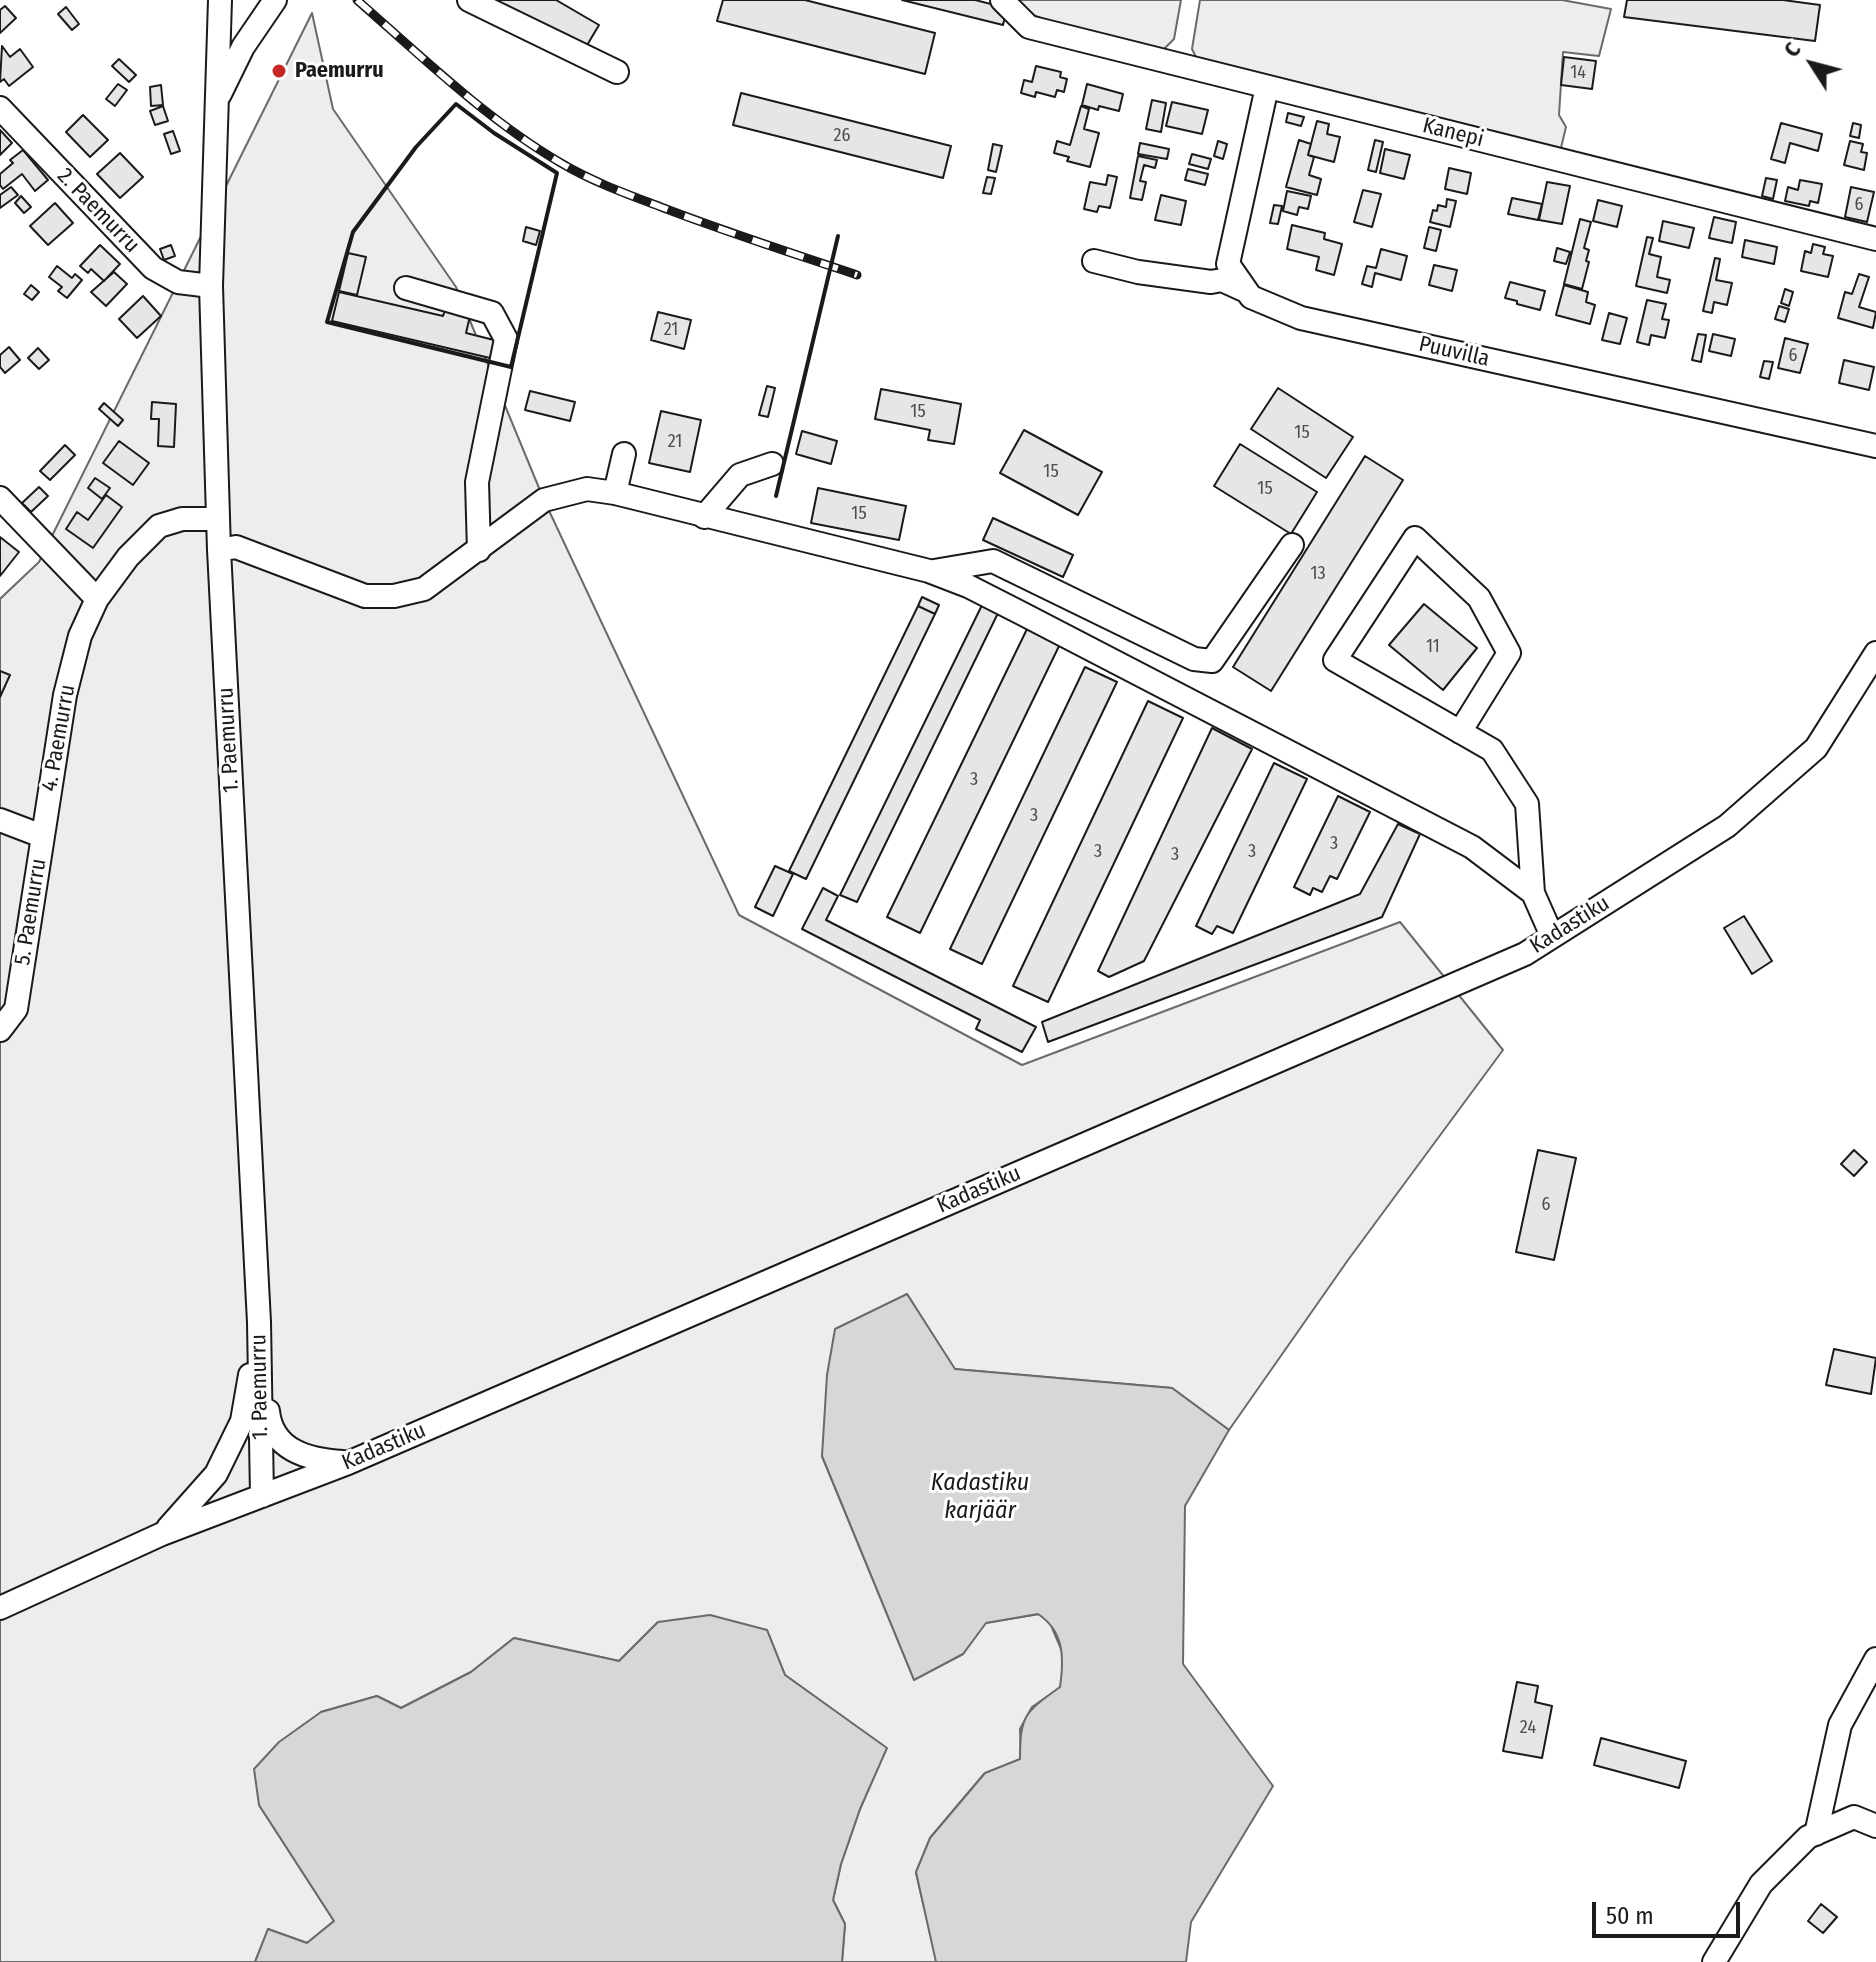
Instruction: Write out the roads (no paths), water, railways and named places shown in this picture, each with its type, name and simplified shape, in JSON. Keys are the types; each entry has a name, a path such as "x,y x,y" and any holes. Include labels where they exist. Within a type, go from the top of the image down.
{"street":[{"path":"216,102 220,0"},
{"name":"1. Paemurru","path":"262,1496 259,1322 219,550 211,286 216,102 243,47 275,0"},
{"path":"469,0 617,72"},
{"name":"Kanepi","path":"1002,0 1029,27 1876,239"},
{"path":"1247,291 1228,264 1267,87"},
{"name":"2. Paemurru","path":"0,108 153,268 178,282 211,286"},
{"name":"Puuvilla","path":"1094,261 1138,272 1211,282 1222,280 1247,291 1251,297 1301,318 1876,446"},
{"path":"406,288 492,313 506,339 477,482 479,550"},
{"path":"615,493 624,454"},
{"path":"704,517 740,475 772,464"},
{"path":"219,550 236,547 365,596 394,596 424,589 544,500 587,489 615,493 929,571 968,586 1413,814 1472,847 1533,893"},
{"path":"0,498 97,599"},
{"name":"4. Paemurru","path":"42,836 65,695 80,636 97,599 128,557 159,526 182,519 218,519"},
{"path":"1460,732 1509,653 1479,598 1415,538 1335,660 1460,732 1492,750 1527,804 1533,893 1552,936"},
{"path":"929,571 993,561 1194,659 1212,661 1292,545"},
{"name":"Kadastiku","path":"0,1608 162,1534 348,1463 1511,960 1727,826 1816,748 1876,653"},
{"path":"0,820 42,836"},
{"name":"5. Paemurru","path":"0,1030 16,1009 42,836"},
{"path":"259,1322 269,1423 277,1437 287,1448 313,1460 348,1463"},
{"path":"162,1534 216,1474 242,1421 259,1322"},
{"path":"1816,1834 1840,1725 1876,1659"},
{"path":"1714,1962 1761,1884 1808,1837 1854,1817 1876,1826"}],"water":[{"name":"Kadastiku karjäär","path":"907,1294 955,1369 1172,1388 1229,1430 1185,1506 1183,1664 1273,1786 1191,1922 1186,1962 936,1962 916,1872 930,1838 985,1773 1020,1759 1023,1723 1032,1709 1060,1687 1062,1656 1053,1629 1038,1614 986,1623 963,1654 914,1680 822,1456 827,1375 835,1329"},
{"path":"710,1615 767,1630 785,1675 887,1748 860,1809 841,1864 833,1900 845,1924 842,1962 255,1962 268,1929 307,1943 334,1921 259,1805 254,1769 279,1742 321,1712 377,1696 401,1708 471,1672 514,1638 619,1661 658,1622"}],"railway":[{"path":"357,0 481,107 533,146 573,170 685,216 857,275"}],"place":[{"name":"Paemurru","path":"279,71"}]}
